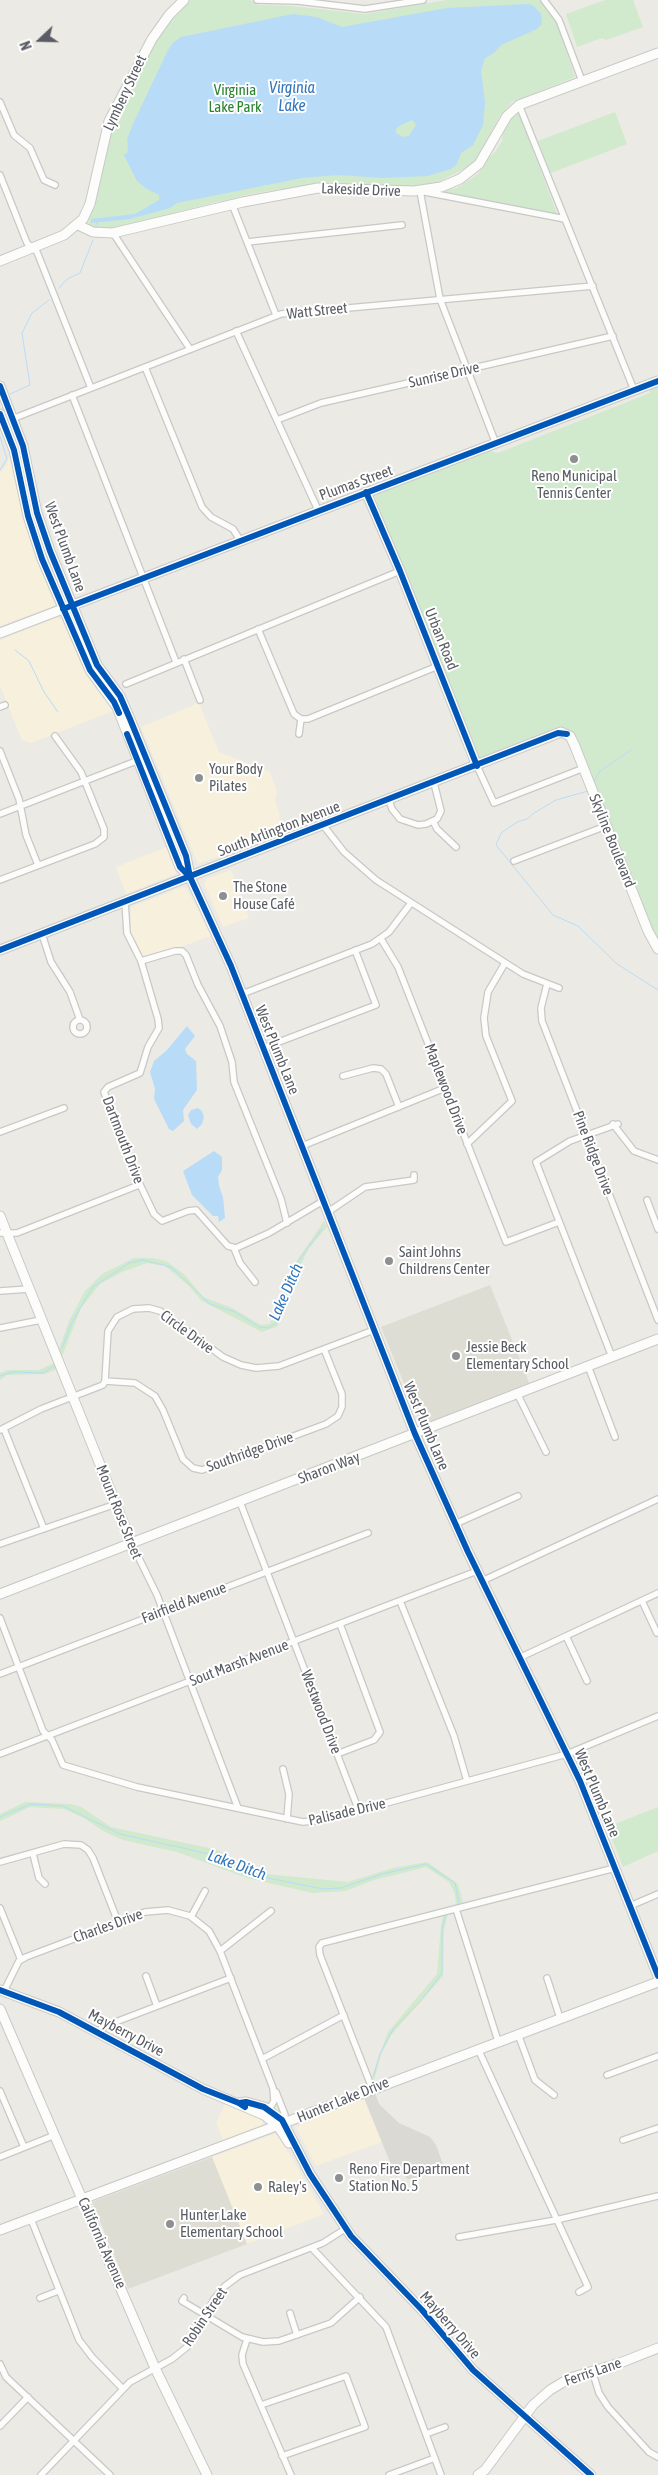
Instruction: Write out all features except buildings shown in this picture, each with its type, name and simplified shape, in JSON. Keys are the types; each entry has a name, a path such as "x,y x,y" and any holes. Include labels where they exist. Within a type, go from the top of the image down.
{"street":[{"name":"Lymbery Street","path":"78,225 90,204 109,121 152,39 169,15 184,0"},
{"path":"258,0 365,9 423,0"},
{"path":"544,0 559,20 582,81"},
{"name":"Lakeside Drive","path":"78,225 93,232 114,233 232,204 326,187 420,191 450,184 473,170 489,149 510,112 519,105 658,53"},
{"path":"0,102 14,135 30,148 44,180 55,185"},
{"path":"519,105 634,390"},
{"path":"0,175 27,242 37,252 91,388"},
{"path":"496,444 440,299 420,191 565,219"},
{"path":"232,204 276,315"},
{"path":"0,261 64,236 78,225"},
{"path":"247,242 402,225"},
{"path":"114,233 190,349"},
{"name":"Watt Street","path":"1,420 14,418 276,315 593,286"},
{"path":"236,331 318,510"},
{"name":"Sunrise Drive","path":"277,420 321,403 613,336"},
{"path":"145,367 202,507 211,517 233,529 240,540"},
{"name":"Plumas Street","path":"0,633 658,381"},
{"name":"West Plumb Lane","path":"0,386 14,418 23,446 40,525 97,665 120,696 142,759"},
{"path":"72,395 176,662"},
{"name":"West Plumb Lane","path":"1,420 16,459 31,527 63,609 90,670 117,707 189,864 190,877 242,994 415,1434 482,1581 567,1754 658,1976"},
{"name":"Urban Road","path":"375,489 374,503 380,523"},
{"name":"Urban Road","path":"366,492 494,804 584,768"},
{"path":"126,684 400,571"},
{"path":"258,629 294,714 301,720 308,719 438,666"},
{"path":"184,659 200,700"},
{"path":"299,734 301,720"},
{"name":"South Arlington Avenue","path":"0,950 434,783 558,733 567,734"},
{"name":"Skyline Boulevard","path":"567,734 572,740 584,768 648,931 658,949"},
{"path":"0,880 94,844 104,837 104,829 76,762 55,736"},
{"path":"0,751 21,806 26,835 38,865"},
{"path":"0,814 142,759"},
{"path":"389,800 395,814 403,821 418,825 433,821 440,815 442,807 434,783"},
{"path":"433,821 437,829 456,847"},
{"path":"324,825 354,862 376,880 505,962 547,984 559,988"},
{"path":"514,861 606,826"},
{"name":"Dartmouth Drive","path":"125,902 127,933 141,961 158,1019 158,1032 148,1047 140,1073 108,1087 104,1092 140,1185 158,1220 164,1221 188,1211 196,1210 228,1246 234,1248 240,1264 255,1282"},
{"path":"242,994 381,939 396,925 411,903"},
{"path":"42,934 51,962 70,992 80,1020"},
{"name":"Maplewood Drive","path":"381,939 398,967 506,1242 559,1222"},
{"path":"263,1048 376,1005 355,950"},
{"path":"141,961 175,951 182,951 186,955 198,985 220,1026 232,1062 234,1082 281,1199 287,1223"},
{"path":"467,1144 512,1102 486,1036 484,1018 488,992 505,962"},
{"name":"Pine Ridge Drive","path":"547,984 541,1008 542,1022 658,1320"},
{"path":"343,1076 373,1068 380,1069 386,1074 399,1107"},
{"path":"302,1146 446,1088"},
{"path":"0,1132 64,1108"},
{"path":"612,1357 536,1162 560,1146 616,1124 634,1151 658,1160"},
{"path":"328,1212 365,1187 414,1180 414,1175"},
{"path":"4,1234 18,1233 140,1185"},
{"path":"646,1200 658,1230"},
{"path":"234,1248 262,1237 323,1201"},
{"name":"Mount Rose Street","path":"0,1216 4,1234 29,1289 132,1544 163,1611 238,1808"},
{"path":"0,1291 29,1289"},
{"name":"Circle Drive","path":"105,1381 108,1331 117,1317 138,1308 160,1311 223,1358 249,1367 279,1366 374,1330"},
{"path":"0,1328 41,1320"},
{"name":"Sharon Way","path":"0,1594 517,1393 657,1342"},
{"name":"Southridge Drive","path":"105,1381 135,1383 155,1396 163,1410 183,1459 193,1468 202,1470 326,1424 338,1416 342,1407 342,1394 324,1349"},
{"path":"588,1366 615,1438"},
{"path":"44,1529 2,1430 41,1409 99,1387 105,1381"},
{"path":"517,1393 546,1452"},
{"path":"455,1524 518,1496"},
{"path":"482,1581 658,1499"},
{"name":"Westwood Drive","path":"240,1502 358,1811"},
{"path":"0,1544 116,1504"},
{"name":"Fairfield Avenue","path":"0,1674 368,1533"},
{"name":"Sout Marsh Avenue","path":"0,1754 478,1572"},
{"path":"521,1658 658,1593"},
{"path":"400,1601 454,1736 467,1781"},
{"path":"642,1601 657,1634"},
{"name":"Palisade Drive","path":"0,1618 43,1731 52,1740 60,1762 66,1768 137,1787 287,1819 314,1822 567,1754 658,1716"},
{"path":"337,1754 374,1740 380,1732 340,1624"},
{"path":"566,1636 587,1681"},
{"path":"283,1770 289,1794 287,1819"},
{"path":"0,1862 68,1843 85,1847 95,1862 118,1922"},
{"path":"33,1854 39,1878 45,1884"},
{"path":"372,2088 320,1955 319,1947 322,1943 615,1868"},
{"path":"191,1917 206,1891"},
{"path":"630,1906 658,1894"},
{"path":"0,1908 21,1960 1,1993"},
{"name":"Charles Drive","path":"21,1960 145,1912 160,1909 175,1911 191,1917 209,1931 220,1950 284,2112 281,2125"},
{"path":"456,1909 498,2041"},
{"path":"220,1950 271,1911"},
{"path":"146,1976 157,2006"},
{"path":"97,2032 105,2026 230,1978"},
{"path":"546,1978 560,2018"},
{"name":"Hunter Lake Drive","path":"0,2230 261,2133 372,2088 658,1982"},
{"name":"Mayberry Drive","path":"1,1993 59,2012 203,2089 239,2102 246,2102 262,2110 281,2125 345,2229 422,2310 473,2370 591,2475"},
{"name":"California Avenue","path":"0,2009 156,2368 207,2475"},
{"path":"262,2059 344,2015"},
{"path":"518,2034 535,2080 554,2095"},
{"path":"478,2049 588,2288 579,2292"},
{"path":"607,2075 658,2056"},
{"path":"261,2133 266,2124 262,2110 271,2106 274,2100 273,2088"},
{"path":"0,2091 24,2147"},
{"path":"623,2140 658,2128"},
{"path":"0,2156 55,2135"},
{"path":"459,2237 556,2220 658,2196"},
{"path":"31,2218 73,2330 82,2344 123,2389"},
{"name":"Robin Street","path":"42,2475 123,2389 138,2376 172,2359 187,2347 219,2292 232,2280 312,2248 345,2229"},
{"path":"312,2248 360,2297 382,2321 389,2332 441,2475"},
{"path":"40,2298 58,2291"},
{"path":"184,2298 182,2301 247,2339 271,2342 331,2323 360,2297"},
{"path":"290,2313 297,2335"},
{"path":"247,2339 242,2360 290,2475"},
{"name":"Ferris Lane","path":"478,2475 485,2470 524,2416 550,2390 570,2378 628,2360 658,2348"},
{"path":"0,2364 6,2377 110,2475"},
{"path":"592,2370 599,2393 608,2407 650,2452 658,2457"},
{"path":"261,2405 346,2376 365,2427 282,2456"},
{"path":"0,2426 28,2397"},
{"path":"426,2434 445,2427"},
{"path":"389,2475 435,2458"}],"shaded area":[{"path":"10,454 26,528 56,602 54,606 0,626 0,473 6,466"},
{"path":"56,618 63,620 88,678 113,711 31,743 22,740 0,686 0,640"},
{"path":"199,703 219,752 270,772 277,792 275,801 279,811 281,833 198,864 141,727"},
{"path":"169,846 177,868 176,874 126,894 116,867"},
{"path":"231,870 249,918 223,927 204,884 206,879"},
{"path":"183,887 187,889 211,936 150,958 143,957 130,933 131,907"},
{"name":"Jessie Beck Elementary School","path":"490,1285 530,1385 421,1425 381,1327"},
{"path":"375,2093 379,2104 399,2123 430,2137 436,2145 444,2167 414,2179 407,2179 404,2173 396,2177 364,2098"},
{"path":"364,2098 382,2142 316,2166 296,2127"},
{"path":"225,2104 260,2117 263,2120 263,2126 224,2143 216,2123"},
{"path":"274,2134 279,2136 324,2214 247,2244 212,2157"},
{"name":"Hunter Lake Elementary School","path":"212,2157 247,2244 128,2289 92,2202"}],"green space":[{"name":"Virginia Lake","path":"190,0 251,0 259,5 291,6 365,14 447,0 539,0 550,10 557,24 575,77 512,102 500,116 483,148 484,152 473,164 433,185 408,188 347,185 337,182 318,183 284,191 280,189 245,195 224,203 220,201 164,216 161,219 114,229 94,229 89,225 88,219 95,203 112,125 157,38"},
{"path":"605,0 633,0 643,27 606,40 602,38 577,47 566,14"},
{"path":"516,112 519,114 557,213 554,215 436,191 457,188 478,174 502,141 503,130 509,118"},
{"path":"615,112 627,144 551,173 538,141"},
{"path":"658,385 658,942 567,732 478,762 374,495 490,451 498,453 650,393 649,389"},
{"path":"324,1221 327,1227 309,1248 293,1280 278,1326 262,1332 202,1301 188,1285 165,1266 147,1263 122,1272 100,1284 81,1308 61,1359 58,1352 69,1321 85,1291 102,1274 134,1258 153,1258 166,1261 184,1274 203,1297 232,1308 261,1325 269,1324 275,1316 292,1268"},
{"path":"54,1363 57,1369 45,1374 7,1375 0,1380 0,1373 8,1370 39,1370"},
{"path":"25,1802 71,1804 81,1807 111,1827 218,1850 247,1869 266,1874 348,1882 393,1868 427,1862 458,1884 463,1903 456,1905 455,1894 449,1882 426,1867 374,1880 345,1891 312,1893 247,1878 177,1852 123,1840 64,1809 30,1807 0,1821 0,1814"},
{"path":"658,1807 658,1851 623,1867 607,1827"},
{"path":"448,1914 444,1929 443,1976 391,2035 381,2055 374,2080 372,2076 388,2032 437,1974 443,1916"}],"water":[{"name":"Virginia Lake","path":"528,4 534,6 541,14 542,24 537,29 501,45 494,53 485,58 481,70 485,103 483,125 473,145 461,153 457,164 451,169 428,176 383,178 338,175 302,178 177,203 170,208 130,219 91,223 91,219 135,214 159,200 159,195 137,181 124,155 128,152 127,139 133,124 168,50 181,37 293,14 317,17 342,27 447,8","holes":["412,120 416,125 409,136 403,137 396,133 396,129 399,126"]},
{"path":"187,1026 195,1036 185,1049 187,1054 196,1061 197,1090 183,1110 184,1121 173,1131 169,1129 154,1099 155,1089 150,1072 154,1061 167,1050"},
{"path":"198,1108 202,1111 204,1117 202,1124 197,1129 191,1124 188,1115 191,1110"},
{"path":"214,1151 222,1157 222,1170 218,1177 223,1197 225,1218 219,1222 218,1216 213,1216 192,1195 183,1171"}],"waterway":[{"path":"59,288 67,279 80,273 93,240"},
{"path":"10,394 30,385 22,333 32,313 49,300"},
{"path":"0,436 7,459 0,470"},
{"path":"15,650 29,661 44,692 58,712"},
{"path":"593,783 600,771 631,750"},
{"path":"588,791 556,800 527,819 517,822 501,833 496,845 553,915 578,926 617,964 658,990"},
{"name":"Lake Ditch","path":"62,1348 73,1320 93,1287 129,1263 143,1260 171,1267 210,1304 235,1312 259,1327 269,1328 276,1323 293,1268 322,1229"},
{"name":"Lake Ditch","path":"0,1376 12,1372 43,1373 54,1366"},
{"name":"Lake Ditch","path":"0,1817 31,1804 63,1806 120,1834 218,1856 253,1875 323,1889 341,1888 382,1874 426,1864 455,1883 459,1903"},
{"name":"Lake Ditch","path":"374,2075 380,2053 394,2028 421,2001 442,1973 442,1929 445,1917"}],"cycle path":[{"path":"63,609 658,381"},
{"path":"0,386 23,446 37,513 50,551 97,665 120,696 130,719 186,856 190,877 231,966 415,1434 468,1552 580,1781 658,1976"},
{"path":"0,414 14,450 28,516 42,559 90,670 114,702 119,713"},
{"path":"366,492 400,571 477,766"},
{"path":"0,950 558,733 567,734"},
{"path":"127,734 180,867 190,877"},
{"path":"0,1990 59,2012 203,2089 245,2107"},
{"path":"239,2103 246,2102 264,2107 282,2120 310,2174 351,2236 422,2310 473,2370 591,2475"}],"place":[{"name":"Reno Municipal Tennis Center","path":"574,459"},
{"name":"Your Body Pilates","path":"199,778"},
{"name":"The Stone House Café","path":"223,896"},
{"name":"Saint Johns Childrens Center","path":"389,1261"},
{"name":"Jessie Beck Elementary School","path":"456,1356"},
{"name":"Reno Fire Department Station No. 5","path":"339,2178"},
{"name":"Raley's","path":"258,2187"},
{"name":"Hunter Lake Elementary School","path":"170,2224"}],"park label":[{"name":"Virginia Lake Park","path":"235,98"}]}
